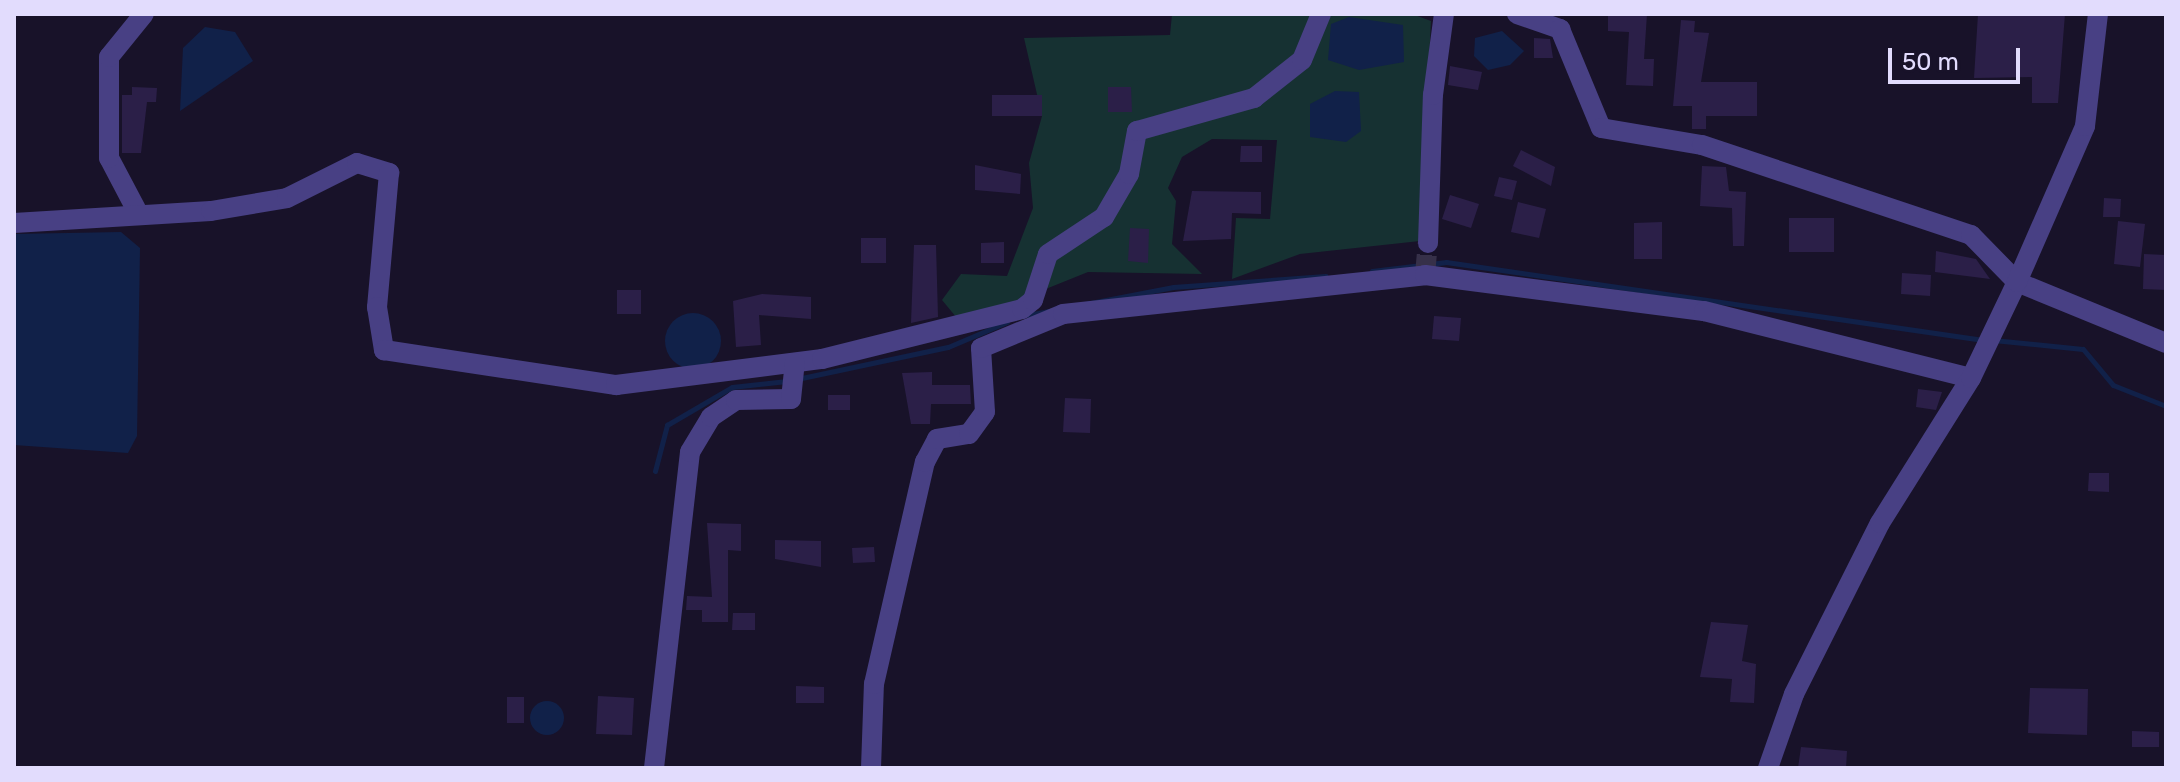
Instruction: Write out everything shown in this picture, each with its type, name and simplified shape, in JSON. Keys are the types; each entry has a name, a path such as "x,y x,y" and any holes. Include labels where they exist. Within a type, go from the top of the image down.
{"street":[{"path":"137,211 109,158 109,57 144,14"},
{"path":"14,223 137,211 211,211 287,198 357,163 389,173 377,307 384,350 616,385 795,363 956,331 1022,309 1033,300 1048,254 1104,217 1129,174 1137,131 1254,98 1302,60 1321,14"},
{"path":"1428,243 1433,95 1444,14"},
{"path":"1517,14 1560,29 1601,128 1702,145 1971,235 2017,282 2166,343"},
{"path":"1768,768 1794,694 1880,523 1971,378 2017,282 2085,126 2098,14"},
{"path":"871,768 874,684 925,462 937,439 969,434 985,412 981,348 1063,314 1425,275 1704,311 1971,378"},
{"path":"654,768 690,452 711,417 736,400 796,393 795,363"}],"green space":[{"path":"1172,14 1412,14 1431,21 1420,241 1300,254 1232,279 1236,218 1270,219 1277,140 1212,139 1182,157 1168,188 1176,201 1172,244 1202,274 1088,272 961,323 942,300 961,274 1007,276 1033,208 1029,163 1042,116 1024,38 1170,35"}],"water":[{"path":"1349,17 1403,25 1404,62 1359,70 1328,60 1331,24"},
{"path":"205,27 235,32 253,61 180,111 183,48"},
{"path":"1502,31 1524,51 1510,65 1488,70 1474,56 1475,38"},
{"path":"1335,91 1359,92 1361,131 1346,142 1310,137 1310,104"},
{"path":"121,232 140,248 137,436 128,453 14,445 14,234"},
{"path":"693,313 713,321 721,341 713,361 693,369 673,361 665,341 673,321"},
{"path":"547,701 559,706 564,718 559,730 547,735 535,730 530,718 535,706"}],"building":[{"path":"1608,14 1647,14 1644,59 1654,59 1653,86 1626,85 1629,32 1608,31"},
{"path":"1978,14 2065,14 2058,103 2032,103 2032,77 1974,78"},
{"path":"1681,20 1695,21 1694,32 1709,33 1701,82 1757,82 1757,116 1706,116 1706,129 1692,129 1692,106 1673,106"},
{"path":"1534,38 1550,39 1553,58 1534,58"},
{"path":"1450,66 1482,72 1478,90 1448,85"},
{"path":"132,87 157,88 156,102 147,102 141,153 122,153 122,95 132,95"},
{"path":"1108,87 1131,87 1132,112 1108,112"},
{"path":"992,95 1042,95 1042,116 992,116"},
{"path":"1241,146 1262,146 1262,162 1240,162"},
{"path":"1521,150 1555,167 1551,186 1513,166"},
{"path":"975,165 1021,174 1020,194 975,190"},
{"path":"1702,166 1726,167 1729,191 1746,192 1744,246 1733,246 1732,208 1700,206"},
{"path":"1499,177 1517,181 1512,200 1494,196"},
{"path":"1192,191 1261,192 1261,214 1232,213 1231,239 1183,241"},
{"path":"1450,195 1479,204 1471,228 1442,219"},
{"path":"2104,198 2121,199 2120,217 2103,217"},
{"path":"1518,202 1546,209 1539,238 1511,232"},
{"path":"1789,218 1834,218 1834,252 1789,252"},
{"path":"2118,221 2145,224 2140,267 2114,264"},
{"path":"1662,222 1662,259 1634,259 1634,223"},
{"path":"1130,228 1149,229 1148,263 1128,261"},
{"path":"861,238 886,238 886,263 861,263"},
{"path":"1004,242 1004,263 981,263 981,243"},
{"path":"914,245 936,245 938,317 911,323"},
{"path":"1936,251 1976,259 1990,279 1935,272"},
{"path":"2144,254 2166,255 2166,290 2143,289"},
{"path":"1902,273 1931,275 1930,296 1901,294"},
{"path":"617,290 641,290 641,314 617,314"},
{"path":"762,294 811,297 811,319 759,315 761,345 736,347 733,301"},
{"path":"1434,316 1461,318 1459,341 1432,339"},
{"path":"932,372 932,385 970,385 971,404 931,404 930,424 911,424 902,373"},
{"path":"1918,389 1942,392 1936,410 1916,407"},
{"path":"828,395 850,395 850,410 828,410"},
{"path":"1065,398 1091,399 1090,433 1063,432"},
{"path":"2089,473 2109,473 2109,492 2088,491"},
{"path":"707,523 741,524 741,551 728,550 728,622 702,622 702,610 686,610 687,596 712,597"},
{"path":"775,540 821,541 821,567 775,559"},
{"path":"874,547 875,562 853,563 852,548"},
{"path":"733,613 755,613 755,630 732,630"},
{"path":"1711,622 1748,625 1742,661 1756,664 1754,703 1730,702 1732,679 1700,677"},
{"path":"796,686 824,687 824,703 796,703"},
{"path":"2030,688 2088,689 2087,735 2028,733"},
{"path":"598,696 634,698 632,735 596,734"},
{"path":"507,697 524,697 524,723 507,723"},
{"path":"2132,731 2159,732 2159,747 2132,747"},
{"path":"1801,747 1847,751 1846,768 1798,768"}],"waterway":[{"path":"1372,271 1446,262 1983,340"},
{"path":"1028,315 1173,287 1326,276"},
{"path":"797,379 948,347 1007,322"},
{"path":"1993,340 2083,349 2113,385 2166,406"},
{"path":"655,471 667,425 732,387 787,381"}],"tunnel":[{"path":"1425,275 1428,243"}]}
